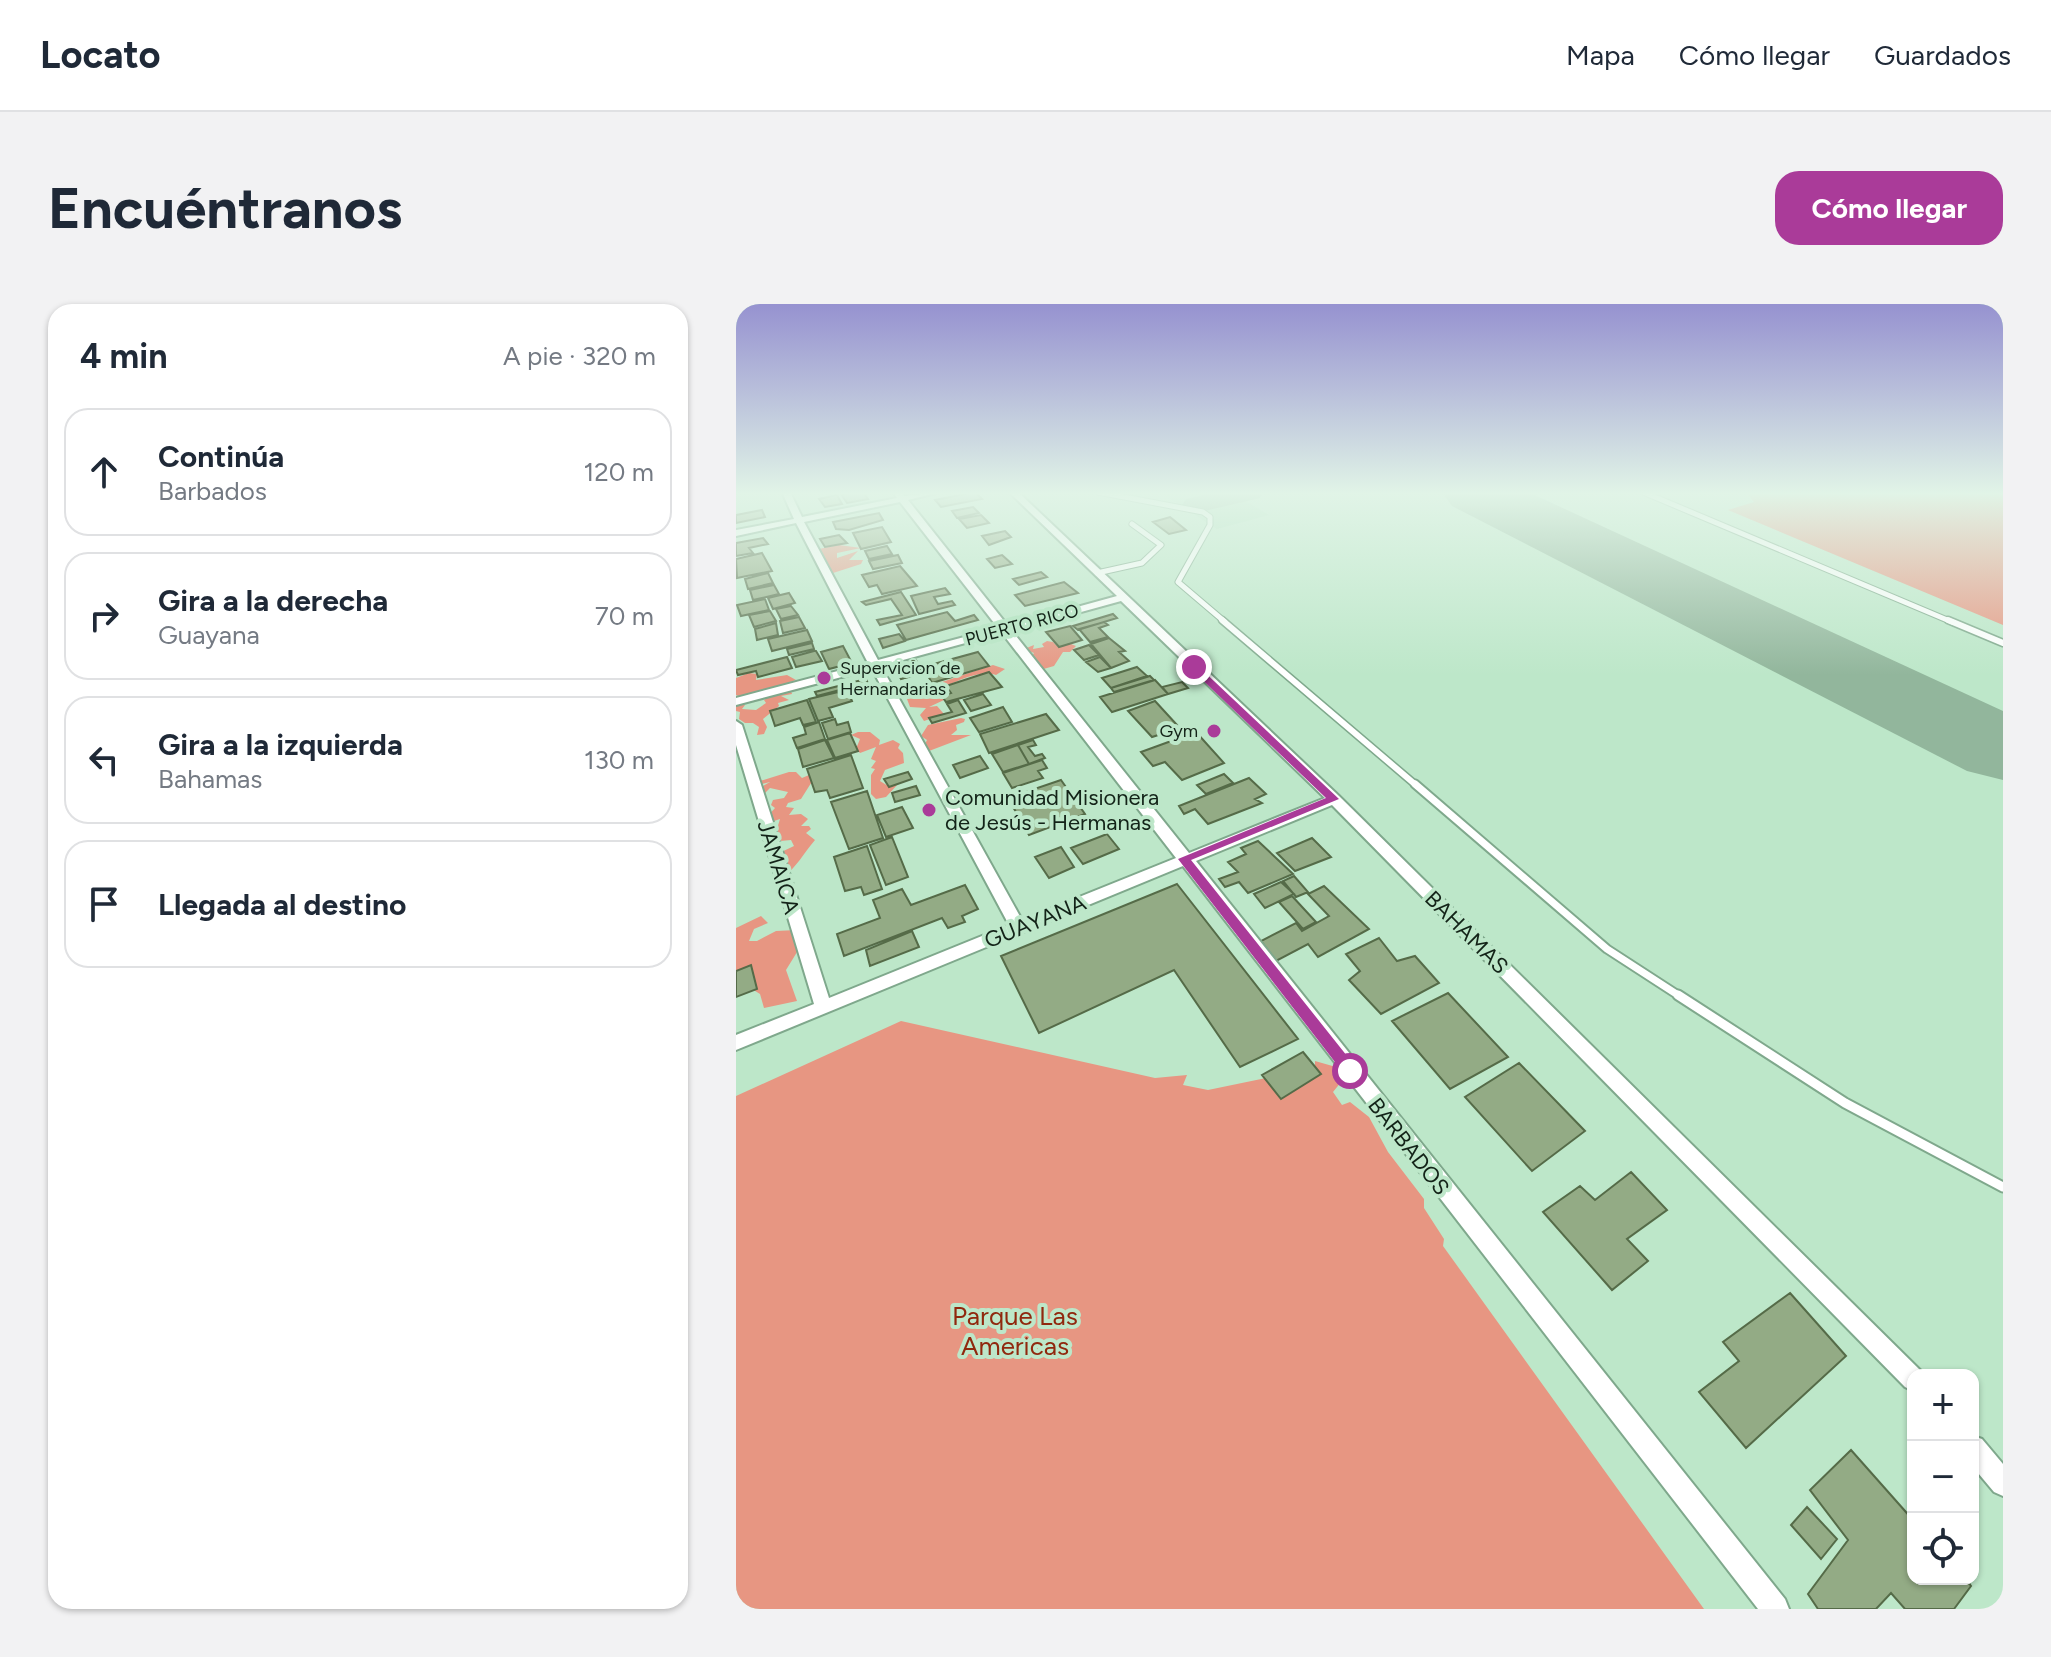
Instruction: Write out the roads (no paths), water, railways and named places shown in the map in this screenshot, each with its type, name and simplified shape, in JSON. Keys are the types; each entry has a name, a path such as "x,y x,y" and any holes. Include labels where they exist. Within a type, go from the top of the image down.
{"street":[{"path":"814,553 1018,927"},
{"name":"BARBADOS","path":"945,553 1775,1609"},
{"name":"BAHAMAS","path":"1076,553 1334,799 1907,1373"},
{"name":"PUERTO RICO","path":"736,702 1122,598"},
{"name":"JAMAICA","path":"736,725 824,1008"},
{"name":"GUAYANA","path":"736,1043 1334,799"},
{"path":"1979,1455 2003,1483"}],"lane":[{"path":"1097,573 1142,563 1153,553"},
{"path":"1194,553 1178,582 1607,949 1845,1103 2003,1187"},
{"path":"1788,553 2003,643"}],"place":[{"name":"Supervicion de Hernandarias","path":"824,678"},
{"name":"Gym","path":"1214,731"},
{"name":"Comunidad Misionera de Jesús - Hermanas","path":"929,810"}],"park label":[{"name":"Parque Las Americas","path":"1015,1331"}]}
